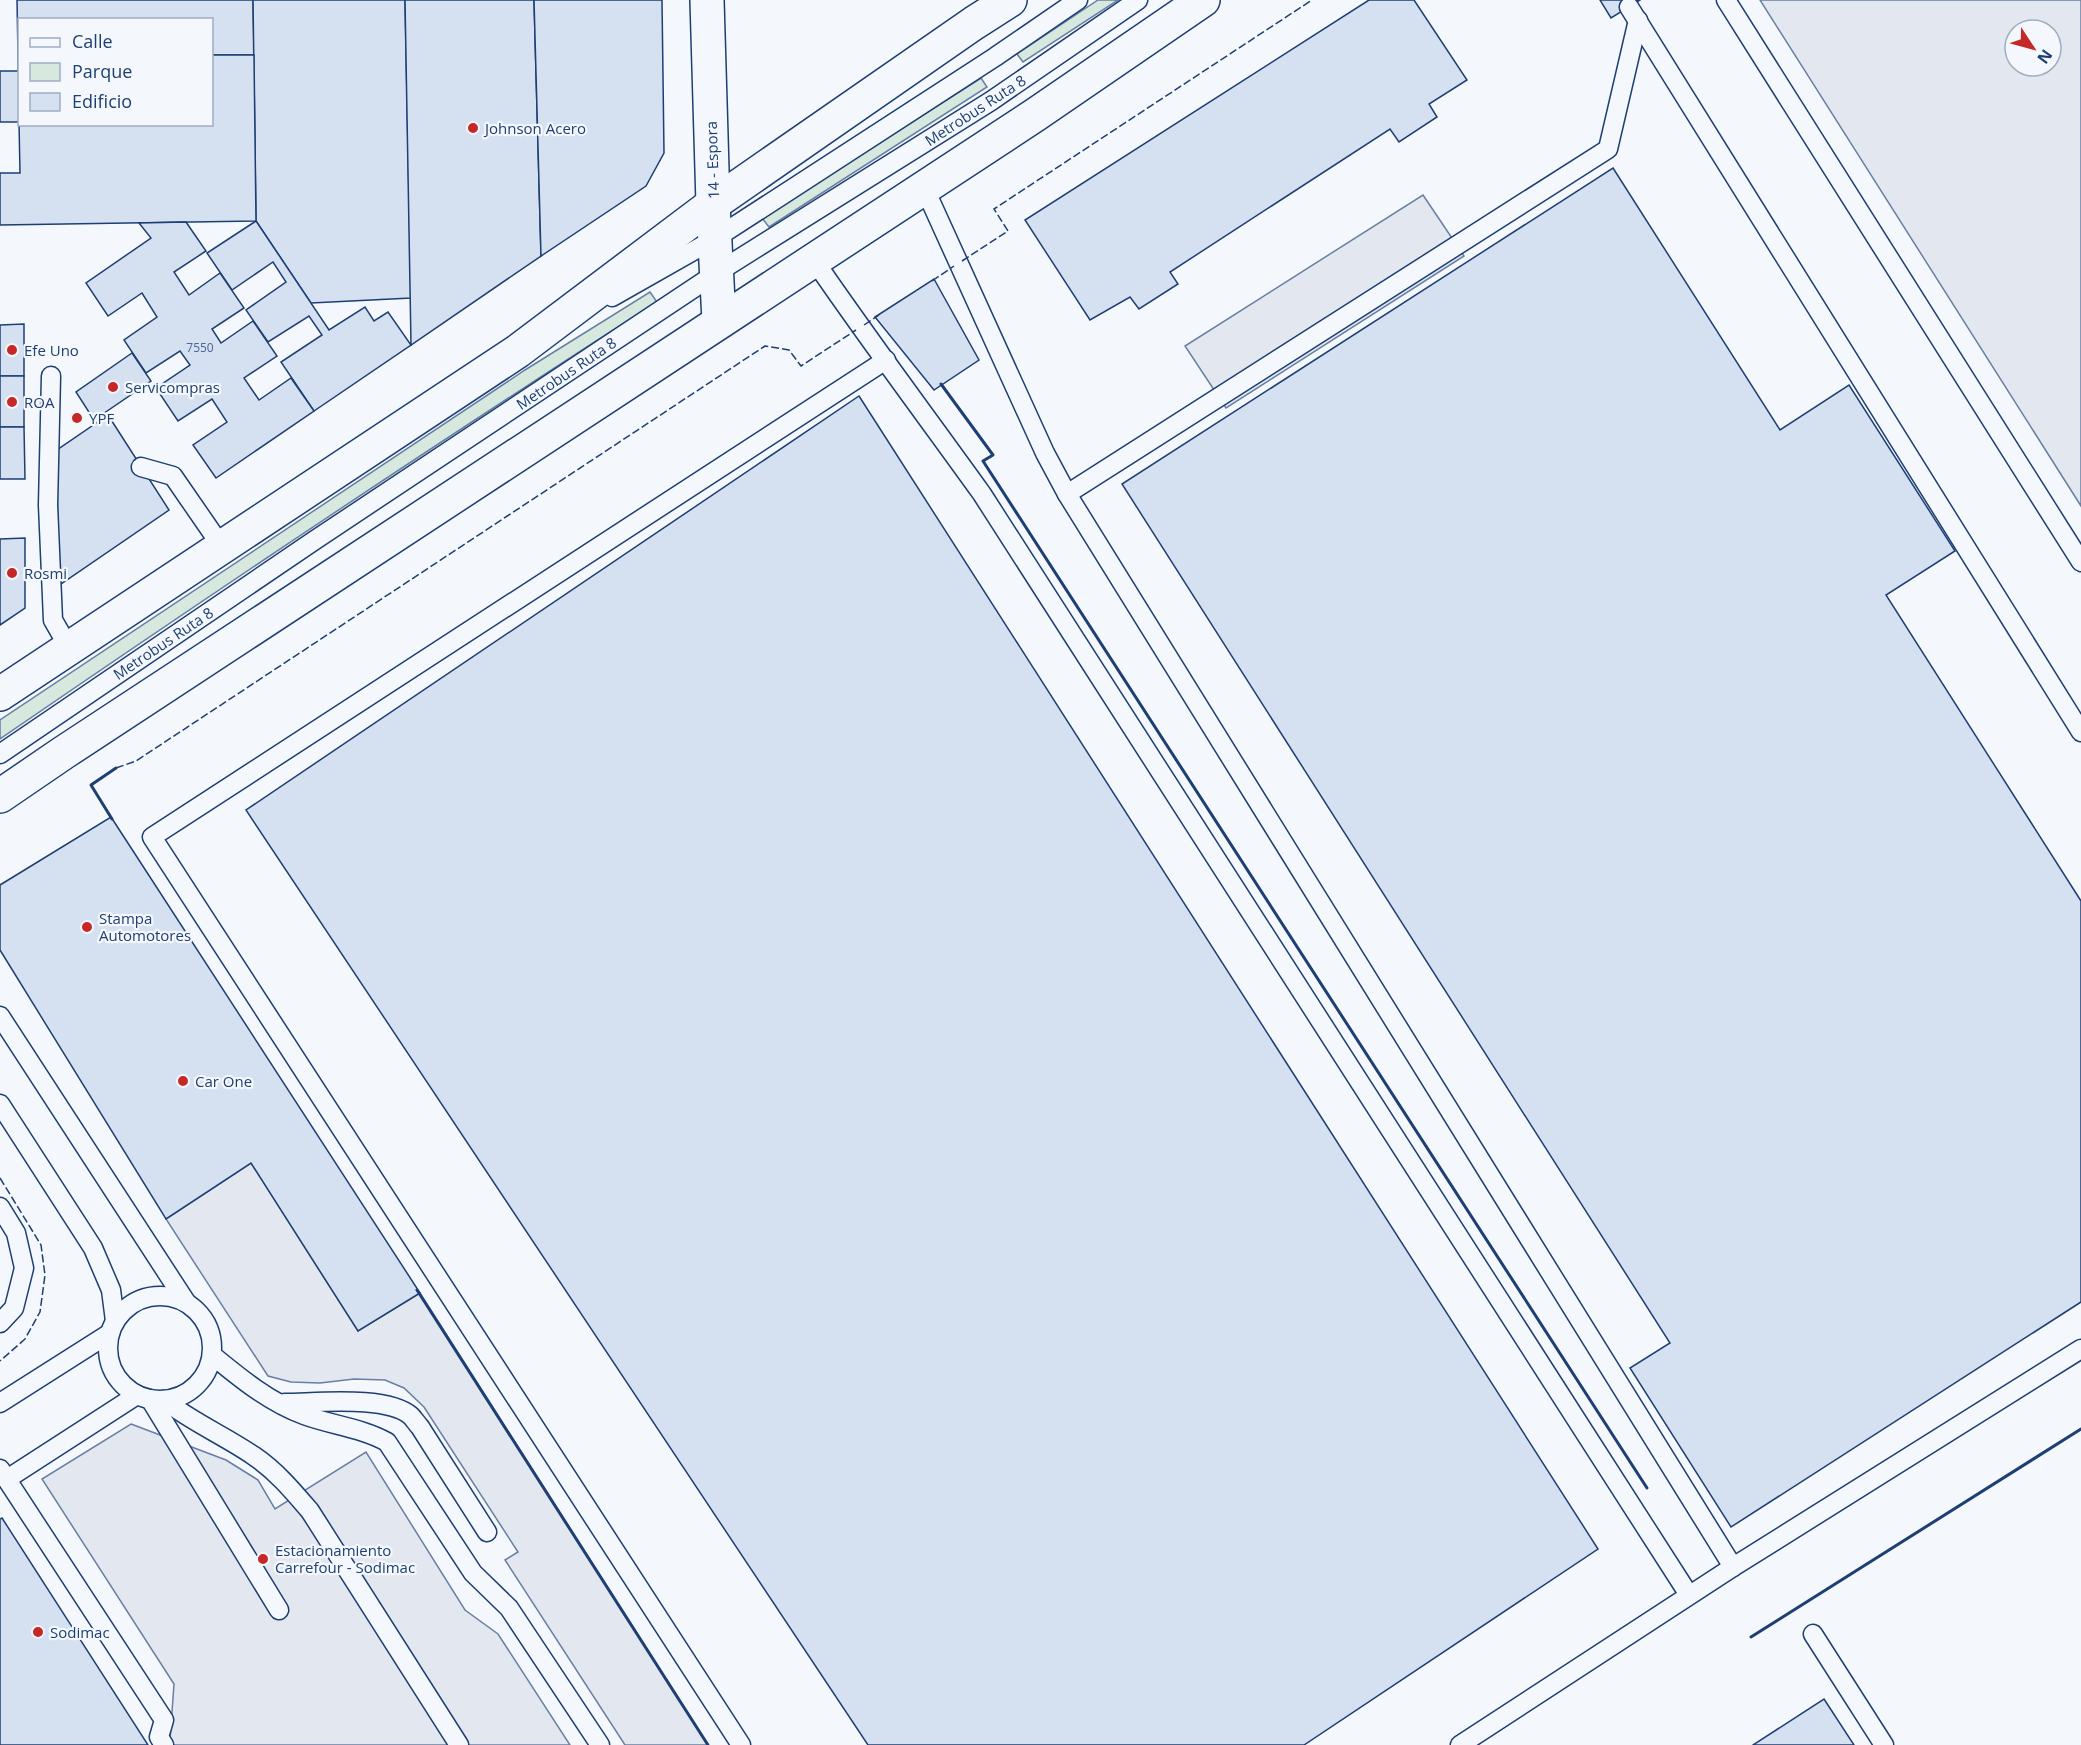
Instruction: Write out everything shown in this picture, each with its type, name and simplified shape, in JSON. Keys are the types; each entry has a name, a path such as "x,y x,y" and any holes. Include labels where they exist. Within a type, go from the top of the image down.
{"main road":[{"name":"14 - Espora","path":"707,0 713,204 720,321"},
{"path":"0,694 518,351 713,204 1010,0"},
{"path":"0,796 1035,115 1203,0"}],"lane":[{"path":"518,351 716,238 995,57 1078,0"},
{"name":"Metrobus Ruta 8","path":"0,754 315,540 718,272 991,101 1138,0"},
{"path":"1726,0 2081,562"},
{"path":"1068,494 1608,149 1633,14 2081,732"},
{"path":"924,187 1045,453 1068,494 1733,1567"},
{"path":"814,260 982,494 1689,1595"},
{"path":"741,1745 152,837 886,360"},
{"path":"51,376 53,620 69,648"},
{"path":"141,467 173,476 222,547"},
{"path":"0,1016 186,1302 198,1312 207,1325 212,1340 212,1355 208,1370 190,1391 177,1397 150,1398 3,1474 164,1720 159,1737 164,1745"},
{"path":"0,1104 93,1248 111,1290 113,1327 108,1348 115,1376 125,1387 184,1416 253,1455 282,1479 303,1503 459,1745"},
{"path":"0,1207 16,1233 24,1268 14,1308 0,1323"},
{"path":"0,1403 113,1327 124,1311 137,1301 154,1296 171,1297 186,1302"},
{"path":"1460,1745 1689,1595 2081,1349"},
{"path":"212,1355 246,1383 278,1403 330,1424 375,1435 387,1442 473,1573 509,1608 600,1745"},
{"path":"150,1398 279,1610"},
{"path":"278,1403 373,1403 393,1407 410,1415 487,1532"},
{"path":"1813,1634 1884,1745"}],"green space":[{"path":"1098,0 1118,0 1023,62 1017,54"},
{"path":"981,78 987,87 769,227 762,218"},
{"path":"650,292 657,302 327,518 0,739 0,720 525,370"}],"shaded area":[{"path":"1760,0 2081,0 2081,506"},
{"path":"1423,195 1464,256 1226,408 1185,346"},
{"path":"251,1163 358,1331 420,1293 708,1745 625,1745 505,1560 518,1552 424,1407 404,1388 385,1380 354,1379 320,1383 291,1382 268,1376 166,1219"},
{"name":"Estacionamiento Carrefour - Sodimac","path":"131,1424 226,1460 258,1480 275,1509 366,1452 465,1610 498,1634 570,1745 173,1745 170,1740 174,1684 42,1479"}],"building":[{"path":"17,0 253,0 254,55 213,55 213,18 18,18 18,57"},
{"path":"253,0 405,0 411,298 311,303 256,221"},
{"name":"Johnson Acero","path":"405,0 534,0 541,256 411,345"},
{"path":"534,0 662,0 664,153 646,186 541,256"},
{"path":"1369,0 1414,0 1467,80 1429,104 1437,117 1399,142 1390,129 1170,272 1178,284 1139,309 1130,297 1090,320 1025,220"},
{"path":"1600,0 1640,0 1611,18"},
{"path":"213,55 254,55 256,221 0,225 0,173 20,173 19,126 213,126"},
{"path":"0,71 18,71 18,122 0,122"},
{"path":"1613,168 1780,430 1849,385 1955,551 1886,595 2081,901 2081,1302 1731,1527 1630,1368 1670,1343 1122,484"},
{"path":"256,221 329,330 365,307 374,321 388,312 411,345 314,411 281,362 322,335 309,316 268,342 246,310 286,282 273,262 232,290 207,253"},
{"path":"186,222 206,251 174,272 189,295 220,273 244,308 212,329 221,343 253,321 277,356 244,378 259,400 291,378 314,411 216,478 193,445 227,422 212,399 178,421 156,388 190,365 180,351 146,373 124,340 157,317 142,293 108,316 86,283 151,238 139,223"},
{"path":"934,279 979,360 934,390 875,317"},
{"name":"Efe Uno","path":"24,324 24,376 0,376 0,325"},
{"name":"Servicompras","path":"132,353 151,381 94,420 76,392"},
{"name":"ROA","path":"0,376 24,376 24,427 0,427"},
{"path":"859,396 1598,1549 1304,1745 868,1745 246,810"},
{"path":"108,415 169,510 58,586 57,450"},
{"path":"0,427 24,427 25,479 0,479"},
{"name":"Rosmi","path":"25,538 25,608 0,625 0,539"},
{"path":"111,817 420,1293 358,1331 251,1163 166,1219 0,950 0,885"},
{"name":"Sodimac","path":"2,1518 148,1745 0,1745 0,1519"},
{"path":"1824,1699 1854,1745 1753,1745"}],"fence":[{"path":"962,261 1008,231 994,209 1312,0"},
{"path":"932,281 954,266"},
{"path":"864,325 879,315"},
{"path":"116,768 136,761 765,346 789,350 801,366 856,330"},
{"path":"0,1178 41,1245 45,1275 40,1312 25,1339 0,1361"}],"wall":[{"path":"941,384 993,455 983,461 1647,1488"},
{"path":"112,819 91,785 116,768"},
{"path":"417,1290 708,1745"},
{"path":"1751,1637 2081,1429"}],"place":[{"name":"Johnson Acero","path":"473,128"},
{"name":"Efe Uno","path":"12,350"},
{"name":"Servicompras","path":"113,387"},
{"name":"ROA","path":"12,402"},
{"name":"YPF","path":"77,418"},
{"name":"Rosmi","path":"12,573"},
{"name":"Stampa Automotores","path":"87,927"},
{"name":"Car One","path":"183,1081"},
{"name":"Estacionamiento Carrefour - Sodimac","path":"263,1559"},
{"name":"Sodimac","path":"38,1632"}]}
